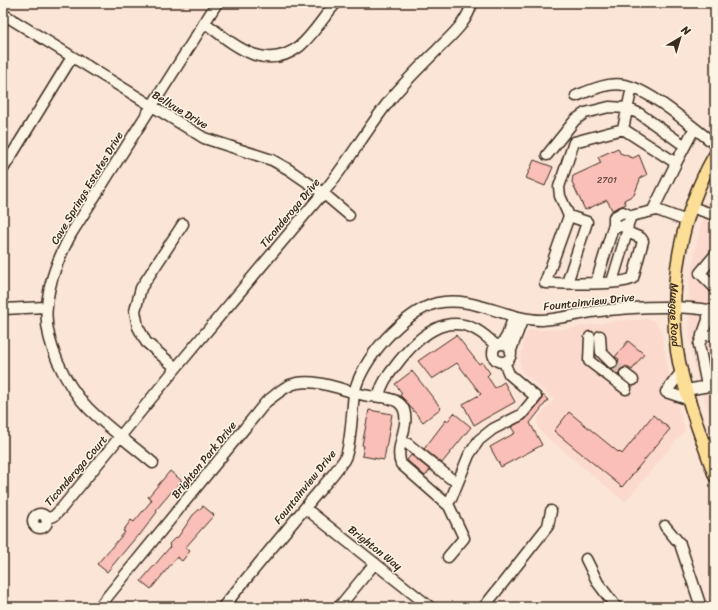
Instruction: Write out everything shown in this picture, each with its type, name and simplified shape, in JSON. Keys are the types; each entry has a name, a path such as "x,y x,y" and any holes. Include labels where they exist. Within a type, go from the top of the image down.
{"main road":[{"name":"Muegge Road","path":"715,155 699,187 691,206 687,221 679,254 675,307 677,351 688,395 710,444 715,476"}],"street":[{"name":"Cave Springs Estates Drive","path":"153,463 89,409 66,379 57,361 52,343 46,307 53,274 62,250 217,3"},
{"path":"204,22 246,52 261,58 276,56 300,45 336,3"},
{"name":"Ticonderoga Drive","path":"121,436 344,167 386,104 410,76 459,29 467,17 472,3"},
{"name":"Bellvue Drive","path":"3,14 204,138 272,160 323,193 349,215"},
{"path":"3,169 72,57"},
{"path":"576,96 594,88 624,84 652,98 715,144"},
{"path":"623,129 632,87"},
{"path":"547,154 575,120 585,113 610,107 627,108 640,114 685,146"},
{"path":"629,224 643,241 635,274 629,281 596,283 545,283 569,216 560,196 559,187 574,142 623,129 676,163"},
{"path":"629,224 653,210 694,129"},
{"path":"691,206 715,215"},
{"path":"653,210 687,221"},
{"path":"596,283 614,224 614,217 617,214 627,213 629,224 612,282"},
{"path":"567,283 588,222 569,216"},
{"path":"176,368 146,342 138,327 135,311 141,288 183,224"},
{"path":"715,255 700,273 703,278 715,288"},
{"name":"Fountainview Drive","path":"223,607 346,458 354,392 364,368 404,320 424,308 442,302 461,302 518,317 542,320 609,310 675,307 711,310"},
{"path":"3,309 46,307"},
{"path":"682,371 666,392 688,395 711,385 699,350 702,335 711,310"},
{"path":"518,317 511,350 511,357 504,362 500,362 494,359 493,352 508,336 518,317"},
{"path":"379,397 380,389 411,346 423,335 435,329 452,325 470,327 499,345 508,346 511,350"},
{"path":"702,335 715,336"},
{"path":"612,363 601,352 595,336 589,361 626,389"},
{"path":"447,504 451,499 469,455 479,440 493,429 521,414 536,397 509,374 504,362"},
{"name":"Brighton Park Drive","path":"99,607 266,402 284,389 295,384 311,382 395,401 404,409 405,415 402,441"},
{"name":"Ticonderoga Court","path":"46,519 54,516 61,509 121,436"},
{"path":"448,557 464,538 447,504 401,464 402,441 408,444 450,478 458,482"},
{"name":"Brighton Way","path":"305,508 430,607"},
{"path":"484,607 548,526 551,511"},
{"path":"665,526 680,544 701,607"},
{"path":"586,559 612,606"},
{"path":"339,607 375,563"}],"shaded area":[{"path":"715,186 715,432 694,363 690,339 689,284 700,227"},
{"path":"649,319 654,321 661,330 668,371 685,430 625,502 544,435 538,428 538,418 554,399 522,372 520,362 524,340 528,330 567,329 613,321"}],"building":[{"path":"618,148 620,153 633,158 639,155 647,175 641,177 634,195 624,200 626,204 612,210 607,200 585,210 572,182 573,176 601,163 598,157"},
{"path":"534,160 553,167 545,186 526,178"},
{"path":"456,335 479,364 482,362 490,373 487,376 495,388 504,382 515,402 474,425 463,404 481,394 457,363 432,379 418,361"},
{"path":"628,341 644,354 632,370 626,366 620,370 619,375 611,369 617,367 619,359 615,357"},
{"path":"412,371 441,408 423,422 400,395 402,393 395,384"},
{"path":"543,395 548,400 530,423 542,445 501,467 490,447 515,433 511,427 526,419 541,401"},
{"path":"369,410 392,414 384,460 362,456 364,446 362,445"},
{"path":"569,412 622,454 653,415 670,429 622,487 554,431"},
{"path":"454,413 471,427 442,463 424,449 446,420 447,422"},
{"path":"411,455 430,470 425,476 407,460"},
{"path":"170,471 182,481 178,485 180,486 175,492 173,490 156,510 157,512 139,536 138,535 107,572 97,564 125,532 123,531 131,520 134,522 152,500 148,497"},
{"path":"203,506 214,515 185,548 190,551 182,561 177,557 151,589 141,581 170,547 169,544 178,537 193,515"}],"tunnel":[{"path":"612,363 625,374"}]}
